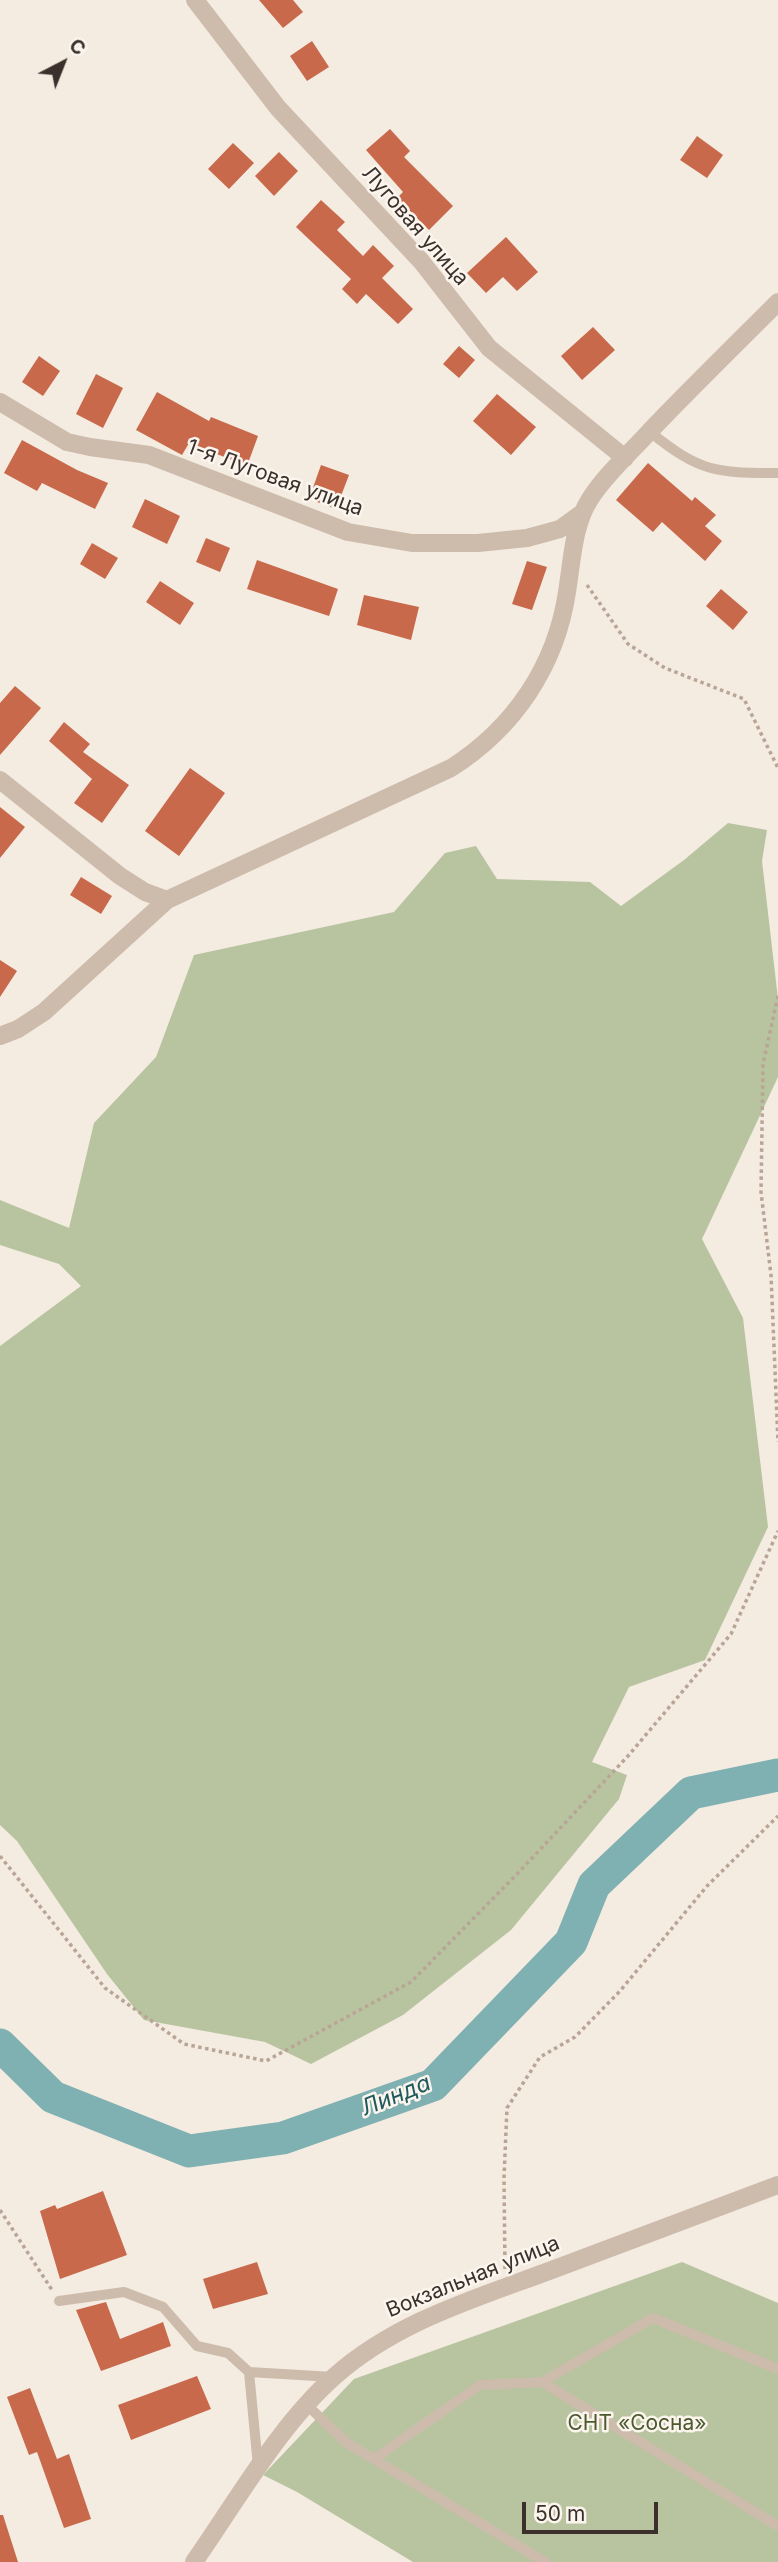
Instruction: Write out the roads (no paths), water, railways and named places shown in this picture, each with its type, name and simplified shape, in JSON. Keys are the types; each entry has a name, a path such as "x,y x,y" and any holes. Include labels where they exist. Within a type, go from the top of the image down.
{"street":[{"name":"Луговая улица","path":"195,0 278,108 421,261 489,348 625,458"},
{"path":"1,1035 18,1029 44,1012 167,900 451,768 476,752 522,703 539,679 553,650 565,610 582,513 600,486 778,302"},
{"name":"1-я Луговая улица","path":"0,402 67,442 149,455 348,532 412,543 478,542 527,538 560,529 582,513"},
{"path":"0,780 120,876 145,892 167,900"},
{"name":"Вокзальная улица","path":"194,2562 307,2404 334,2377 386,2337 428,2317 505,2287 778,2185"}],"lane":[{"path":"650,432 679,456 704,467 726,473 778,473"},
{"path":"59,2301 124,2292 163,2307 197,2346 228,2353 249,2372 334,2377"},
{"path":"374,2459 480,2385 542,2382 653,2318 778,2369"},
{"path":"249,2372 258,2470"},
{"path":"542,2382 778,2526"},
{"path":"307,2404 347,2443 545,2562"}],"waterway":[{"name":"Линда","path":"0,2045 53,2097 189,2151 283,2138 433,2085 571,1942 594,1885 691,1793 778,1775"}],"park label":[{"name":"СНТ «Сосна»","path":"637,2424"}]}
